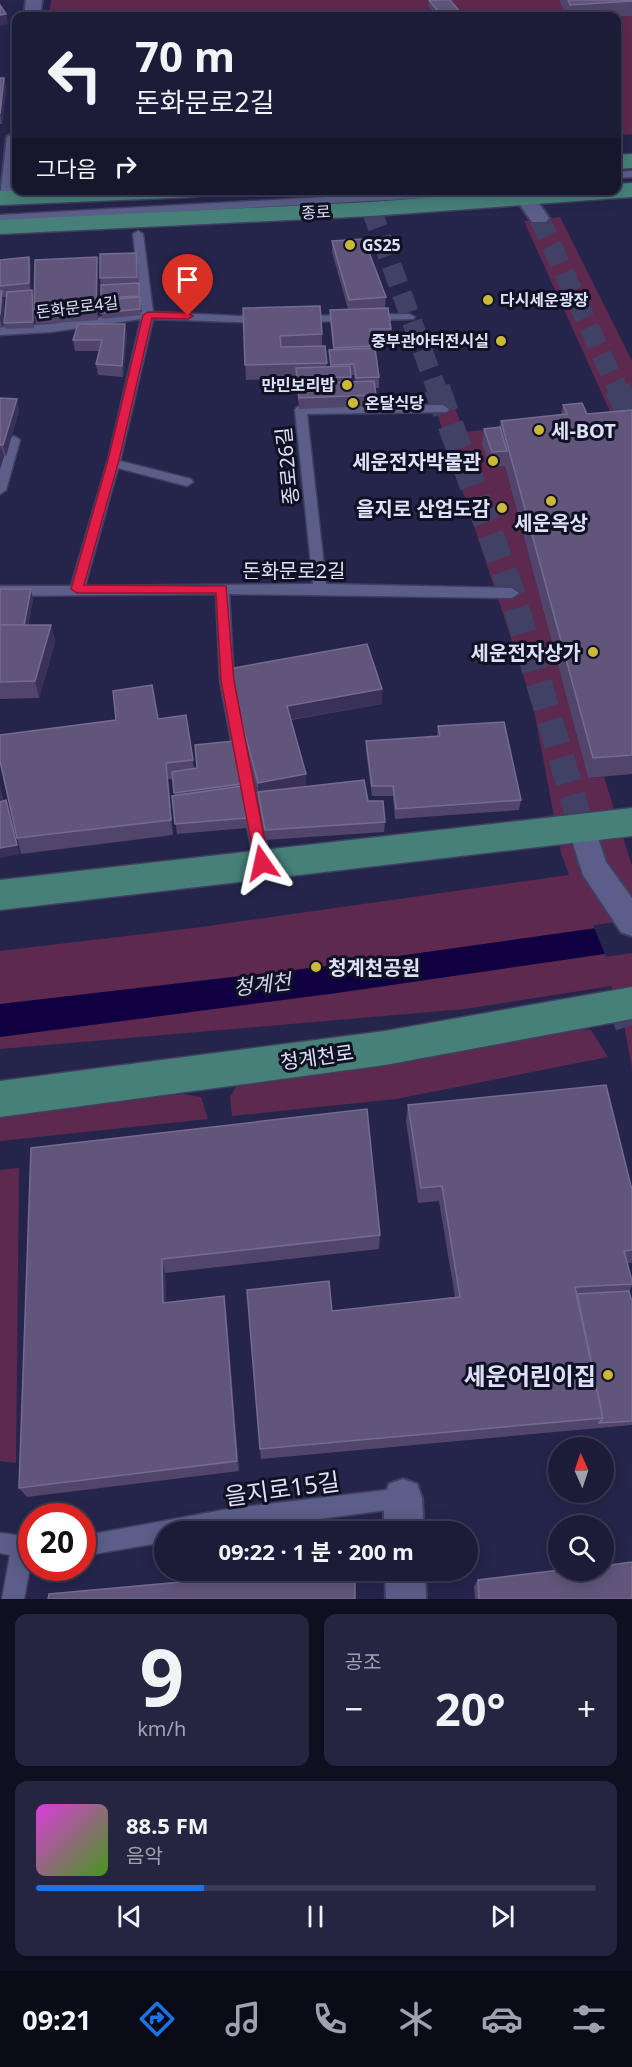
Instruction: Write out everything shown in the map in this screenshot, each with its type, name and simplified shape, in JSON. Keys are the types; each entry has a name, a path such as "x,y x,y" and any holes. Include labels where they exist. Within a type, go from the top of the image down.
{"main road":[{"path":"5,198 81,195"},
{"name":"종로","path":"0,227 528,202 589,195"},
{"path":"0,895 632,822"},
{"name":"청계천로","path":"0,1099 385,1048 629,999"}],"street":[{"path":"5,198 12,159"},
{"path":"582,828 593,866 632,923"},
{"path":"405,1581 406,1599"}],"lane":[{"path":"0,218 528,202"},
{"path":"77,589 113,463 148,315 138,234"},
{"name":"돈화문로4길","path":"0,330 51,328 148,315 280,320 409,317"},
{"name":"종로26길","path":"320,589 301,410 443,409"},
{"path":"0,490 14,440"},
{"path":"113,463 187,482"},
{"path":"222,589 227,681 262,863"},
{"name":"돈화문로2길","path":"0,591 320,589 512,593"},
{"name":"을지로15길","path":"219,1521 234,1518 404,1515"},
{"name":"을지로15길","path":"96,1544 154,1534"},
{"path":"0,1543 18,1546"},
{"path":"13,1599 18,1580"}],"shaded area":[{"path":"51,0 632,0 632,134 621,135 621,12 50,12"},
{"name":"청계천공원","path":"560,217 632,361 632,431 505,466 588,778 604,777 632,866 632,1068 622,1014 611,986 465,1009 0,1049 0,951 194,928 569,875 561,853 533,705 430,392 448,388 464,432 613,418 524,221"},
{"path":"570,1028 591,1030 608,1057 396,1099 232,1116 230,1097 238,1083"},
{"path":"182,1094 201,1097 208,1119 0,1141 0,1117"},
{"path":"19,1168 16,1463 0,1461 0,1170"}],"water":[{"name":"청계천","path":"632,923 632,950 337,993 0,1037 0,1004 327,966"}],"pier":[{"path":"632,920 632,953 606,957 593,925"}],"building":[{"path":"429,0 450,0 460,12 439,12"},
{"path":"568,0 632,0 632,1 570,5"},
{"path":"0,5 6,14 0,15"},
{"path":"0,78 4,78 0,114"},
{"path":"364,239 386,297 349,300 332,241"},
{"path":"136,253 137,277 100,278 100,254"},
{"path":"29,257 29,283 0,286 0,260"},
{"path":"97,257 96,309 34,313 35,260"},
{"path":"139,283 139,296 101,298 101,285"},
{"path":"32,290 33,322 4,323 7,292"},
{"path":"0,291 2,291 0,315"},
{"path":"140,297 140,309 101,313 101,300"},
{"path":"320,306 322,334 280,336 281,347 325,346 327,363 245,365 243,308"},
{"path":"388,308 391,329 370,329 373,346 334,348 330,310"},
{"path":"78,324 125,324 122,366 96,364 102,340 73,340"},
{"path":"375,348 379,377 356,378 354,364 331,365 329,350"},
{"path":"350,366 351,377 314,378 315,383 374,381 376,395 299,398 296,368"},
{"path":"0,398 17,399 3,445 0,445"},
{"name":"세운전자상가","path":"582,403 587,414 632,410 632,755 593,758 501,421 567,414 563,405"},
{"path":"500,427 507,451 492,452 484,429"},
{"path":"0,589 31,589 24,625 0,625"},
{"path":"0,625 51,625 35,681 0,682"},
{"path":"367,644 382,689 287,706 306,774 258,783 228,669"},
{"path":"152,685 158,719 186,715 193,760 166,763 171,820 17,838 0,761 0,735 116,720 113,691"},
{"path":"504,722 521,800 396,809 393,786 372,786 366,741 440,736 438,726"},
{"path":"234,741 240,784 174,793 172,772 197,768 195,745"},
{"path":"364,780 368,801 383,801 385,822 265,830 258,792"},
{"path":"242,786 246,818 175,824 172,796"},
{"path":"6,800 17,845 0,848 0,802"},
{"path":"606,1085 632,1190 632,1250 624,1251 632,1284 575,1287 603,1418 260,1449 247,1290 329,1281 332,1311 460,1297 442,1186 421,1188 408,1105"},
{"path":"367,1109 380,1235 162,1259 163,1303 224,1296 237,1461 19,1488 31,1148"},
{"name":"세운어린이집","path":"629,1291 632,1302 632,1421 599,1423 603,1418 577,1294"},
{"path":"632,1562 632,1599 479,1599 478,1580 548,1571 548,1581 614,1581 614,1564"},
{"path":"193,1581 355,1581 355,1599 48,1599 49,1594"}],"tunnel":[{"path":"371,209 437,390"},
{"path":"539,218 618,390"},
{"path":"437,388 512,593 582,828"},
{"path":"617,388 632,420"},
{"path":"625,1004 632,1025"}],"place":[{"name":"GS25","path":"350,245"},
{"name":"다시세운광장","path":"488,300"},
{"name":"중부관아터전시실","path":"501,341"},
{"name":"만민보리밥","path":"347,385"},
{"name":"온달식당","path":"353,403"},
{"name":"세-BOT","path":"539,430"},
{"name":"세운전자박물관","path":"493,461"},
{"name":"세운옥상","path":"551,501"},
{"name":"을지로 산업도감","path":"502,508"},
{"name":"세운전자상가","path":"593,652"},
{"name":"청계천공원","path":"316,967"},
{"name":"세운어린이집","path":"608,1375"}],"route":[{"path":"188,316 148,315 114,460 77,589 222,589 227,681 262,863"}]}
